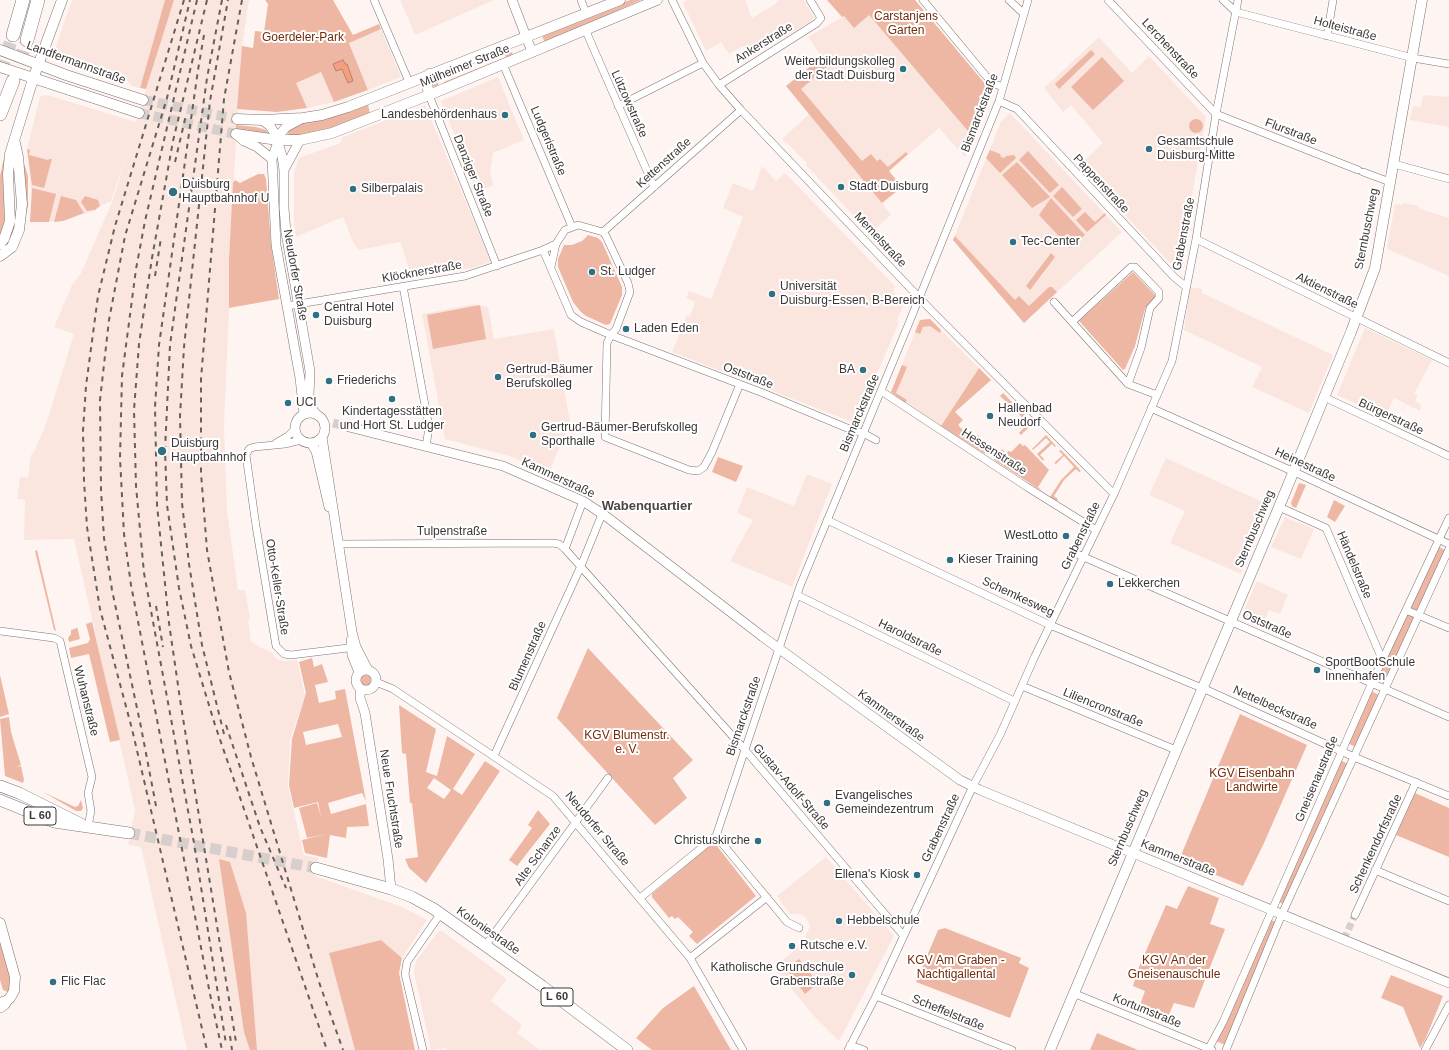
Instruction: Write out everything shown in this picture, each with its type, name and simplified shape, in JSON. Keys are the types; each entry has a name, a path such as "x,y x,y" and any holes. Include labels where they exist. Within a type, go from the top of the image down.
{"highway":[{"path":"13,35 22,0"},
{"path":"27,40 38,0"},
{"path":"0,114 13,81"}],"main road":[{"path":"0,244 8,227 10,210 9,158 38,64 62,0"},
{"name":"Mülheimer Straße","path":"262,120 303,118 348,107 525,36 620,0"},
{"name":"Mülheimer Straße","path":"278,140 300,140 332,133 429,95 657,0"},
{"name":"Sternbuschweg","path":"1050,1050 1279,507 1375,268 1422,0"},
{"name":"Landfermannstraße","path":"0,50 66,76 143,100"},
{"path":"0,67 139,113"},
{"path":"429,74 427,84 429,95"},
{"path":"237,118 262,120"},
{"path":"236,134 278,140"},
{"path":"0,256 12,247 20,228 22,204 18,157 15,142"},
{"name":"L 60","path":"0,786 19,793 86,826"},
{"name":"L 60","path":"0,800 54,822 129,833"},
{"name":"Koloniestraße","path":"316,868 391,889 412,897 441,913 537,982 627,1050"},
{"path":"1,928 15,977 14,991 10,998 2,1004"}],"street":[{"path":"374,0 410,82"},
{"path":"512,0 532,52"},
{"path":"581,0 586,13"},
{"name":"Memelstraße","path":"672,0 703,63 719,85 741,110 919,298 1114,494"},
{"name":"Ankerstraße","path":"719,85 821,18 810,0"},
{"path":"924,0 986,76 995,84 1003,87"},
{"path":"1009,0 1024,14"},
{"name":"Bismarckstraße","path":"716,836 797,595 999,101 1028,0"},
{"name":"Lerchenstraße","path":"1108,0 1216,114"},
{"path":"1223,0 1236,12"},
{"name":"Grabenstraße","path":"849,1047 876,996 973,786 1000,735 1080,556 1096,530 1114,494 1172,361 1185,286 1196,239 1216,114 1238,0"},
{"path":"1327,36 1333,0"},
{"name":"Holteistraße","path":"1236,12 1413,58 1449,64"},
{"name":"Lützowstraße","path":"585,29 654,187"},
{"path":"618,106 703,63"},
{"name":"Ludgeristraße","path":"503,64 572,227"},
{"name":"Danziger Straße","path":"429,95 497,266"},
{"name":"Pappenstraße","path":"999,101 1017,109 1174,277 1185,286"},
{"name":"Kettenstraße","path":"602,232 741,110"},
{"name":"Flurstraße","path":"1216,114 1390,182"},
{"path":"278,140 280,133 286,127 303,118"},
{"path":"262,120 273,130 278,140"},
{"path":"236,134 244,141 257,147 272,159"},
{"name":"Neudorfer Straße","path":"278,140 284,170 284,222 310,371 310,406 316,414"},
{"name":"Neudorfer Straße","path":"278,140 272,159 275,237 300,378 304,414"},
{"name":"Neudorfer Straße","path":"284,170 300,140"},
{"path":"1394,164 1449,180"},
{"path":"551,267 556,244 561,235 572,227 586,226 602,232 612,246 628,282 630,292 616,329 611,334 607,343 605,437 689,470 698,471 704,467 712,452 740,384"},
{"name":"Aktienstraße","path":"1196,239 1449,363"},
{"name":"Klöcknerstraße","path":"287,306 465,276 543,250 556,244"},
{"path":"543,250 571,315 581,322 611,334"},
{"path":"1072,322 1130,266 1135,267 1159,292 1159,298 1150,308 1141,348 1128,384"},
{"path":"403,286 429,427 426,447"},
{"path":"1054,302 1128,384 1157,395"},
{"name":"Oststraße","path":"611,334 863,433 876,440"},
{"name":"Hessenstraße","path":"881,390 1027,487 1096,530"},
{"name":"Bürgerstraße","path":"1324,397 1449,456"},
{"name":"Heinestraße","path":"1152,408 1293,471 1449,544"},
{"path":"304,414 316,414 329,424 322,437 317,441 311,443 301,440 285,444 274,444 288,436 295,429 297,420 304,414"},
{"name":"Kammerstraße","path":"349,427 503,466 583,501 779,649 944,769 973,786 1449,983"},
{"path":"295,429 301,440"},
{"path":"322,437 332,494 334,524"},
{"path":"311,443 316,451 324,492 334,524 352,632 353,647 364,671 374,674 376,682 372,688 363,689 356,680 364,671"},
{"name":"Otto-Keller-Straße","path":"274,444 249,449 246,455 276,646 284,654 291,655 353,647"},
{"path":"581,566 565,549 583,501"},
{"name":"Händelstraße","path":"1279,507 1326,528 1382,659"},
{"name":"Blumenstraße","path":"494,756 581,566 602,514"},
{"name":"Gneisenaustraße","path":"1210,1050 1273,910 1371,682 1449,518"},
{"name":"Schemkesweg","path":"827,520 1050,625 1202,688"},
{"name":"Tulpenstraße","path":"338,544 552,543 559,544 565,549"},
{"name":"Gneisenaustraße","path":"1226,1050 1282,914 1449,550"},
{"name":"Oststraße","path":"1080,556 1449,717"},
{"name":"Gustav-Adolf-Straße","path":"581,566 745,750 903,935"},
{"name":"Haroldstraße","path":"797,595 1014,701"},
{"path":"1406,610 1449,628"},
{"name":"Wuhanstraße","path":"0,631 56,638 60,641 92,777 88,793 91,811 86,826"},
{"name":"Neudorfer Straße","path":"376,682 393,689 545,789 576,823 690,958 743,1050"},
{"name":"Liliencronstraße","path":"1022,686 1176,750"},
{"name":"Nettelbeckstraße","path":"1202,688 1354,756 1449,796"},
{"name":"Neue Fruchtstraße","path":"363,689 365,712 388,858 391,889"},
{"name":"Alte Schanze","path":"486,946 608,778"},
{"name":"Schenkendorfstraße","path":"1355,915 1416,782"},
{"path":"640,898 716,836 787,922 799,928"},
{"path":"1375,870 1449,901"},
{"path":"690,958 767,897"},
{"path":"423,1050 405,974 407,962 441,913"},
{"name":"Kortumstraße","path":"1073,993 1210,1050"},
{"name":"Scheffelstraße","path":"876,996 1012,1050"},
{"path":"1426,1050 1449,1005"},
{"path":"849,1047 864,1050"}],"shaded area":[{"path":"72,0 165,0 140,88 132,86 119,74 80,63 76,64 56,55 56,46"},
{"path":"174,0 249,0 242,46 229,259 229,308 224,426 227,510 238,590 245,590 250,619 248,620 251,641 259,647 271,652 278,660 297,660 305,696 290,740 288,786 304,855 318,858 315,876 402,907 427,920 402,958 381,940 330,953 355,1050 187,1050 141,847 128,845 135,810 74,539 24,540 25,500 17,499 20,477 28,477 31,455 35,450 46,424 74,334 54,327 72,285 81,273 113,200 126,155 111,201 96,208 95,210 63,221 30,222 32,199 27,149 40,96 47,95 136,122"},
{"path":"400,0 494,0 415,35"},
{"path":"687,0 745,0 752,18 774,5 779,0 804,0 814,17 813,20 751,57 743,46 729,54 721,42 706,51 683,3"},
{"path":"869,15 973,137 965,157 939,128 889,171 902,187 882,203 891,215 870,233 806,165 807,163 782,139 809,114 786,86 822,57 808,37 844,16"},
{"path":"381,29 401,77 368,90 349,42"},
{"name":"Gesamtschule Duisburg-Mitte","path":"1099,37 1132,73 1149,56 1206,117 1181,258 1177,264 1170,263 1079,166 1103,143 1071,105 1063,112 1044,88"},
{"path":"343,60 345,64 347,64 353,81 348,83 342,69 336,71 333,64"},
{"path":"321,72 334,102 307,108 295,83"},
{"path":"498,77 524,140 493,153 490,174 494,185 477,192 441,101"},
{"path":"1423,95 1449,97 1449,127 1410,120 1413,106 1421,107"},
{"path":"425,105 491,262 471,268 412,277 400,242 358,250 352,240 343,217 296,237 294,219 294,172 299,158 340,143 343,137"},
{"path":"1010,113 1122,232 1024,323 953,240 1001,122"},
{"name":"Universität Duisburg-Essen, B-Bereich","path":"762,166 776,181 785,173 895,286 893,292 905,300 897,321 899,322 857,421 852,422 672,352 687,315 690,316 695,302 686,298 689,291 711,299 743,217 723,208 733,183 753,191"},
{"path":"1403,203 1419,206 1418,208 1449,218 1449,276 1387,249 1395,204 1403,205"},
{"path":"1190,287 1202,289 1202,293 1333,355 1309,413 1252,387 1262,367 1184,330"},
{"name":"Gertrud-Bäumer Berufskolleg","path":"474,304 488,307 494,339 554,329 570,422 549,472 509,456 445,439 422,314"},
{"name":"Universität Duisburg-Essen, B-Bereich","path":"930,319 979,368 941,426 891,392 920,320"},
{"path":"1365,328 1432,360 1414,394 1418,396 1415,401 1421,405 1420,411 1406,404 1401,412 1405,403 1394,398 1385,417 1397,423 1337,395"},
{"path":"1166,458 1269,505 1241,574 1170,543 1185,511 1149,495"},
{"path":"807,474 832,484 792,587 730,561 753,520 737,513 747,487 794,506"},
{"path":"1285,517 1314,529 1301,559 1271,547"},
{"path":"1257,581 1288,595 1280,614 1269,610 1262,627 1241,617"},
{"path":"826,857 894,936 839,1041 813,1015 774,967 807,940 805,936 810,927 804,916 799,914 790,914 777,896"},
{"path":"439,931 442,931 507,979 491,1001 522,1025 517,1033 540,1050 447,1050 446,1048 431,1050 414,972 416,961"}],"green space":[{"path":"165,0 174,0 146,89 140,88"},
{"name":"Goerdeler-Park","path":"265,0 333,0 353,35 379,24 381,29 349,43 368,90 334,102 321,72 296,83 307,108 277,112 237,109 242,46 253,48 255,31 264,32 268,4"},
{"path":"630,0 641,0 545,43 541,33"},
{"name":"Carstanjens Garten","path":"827,0 915,0 991,91 973,137 869,15 854,28"},
{"path":"1091,50 1095,54 1059,89 1055,84"},
{"path":"512,52 513,55 443,85 444,82 506,57 505,54"},
{"path":"498,53 442,76 437,87 431,86 432,79"},
{"path":"822,57 829,65 801,89 862,161 871,154 877,161 880,159 888,167 906,152 908,154 889,171 902,187 882,203 786,86"},
{"path":"1102,57 1124,81 1093,110 1071,87"},
{"path":"368,104 370,114 327,131 290,137 287,131 298,124 320,120"},
{"path":"1196,119 1201,121 1203,126 1201,131 1196,133 1191,131 1189,126 1191,121"},
{"path":"236,125 256,127 266,130 270,135 236,131"},
{"path":"27,149 30,150 29,155 48,160 52,159 44,188 32,185"},
{"path":"990,150 1000,154 1001,157 1005,158 1006,156 1014,155 1016,158 1000,173 986,158"},
{"path":"1028,151 1059,185 1050,193 1019,160"},
{"path":"22,157 28,176 28,206 25,219"},
{"path":"4,158 5,219 0,235 0,176"},
{"path":"1017,162 1050,197 1032,208 1002,175"},
{"path":"258,174 264,174 266,179 271,244 279,299 229,308 229,259 233,183 235,180 240,183"},
{"path":"1062,187 1082,209 1073,217 1053,196"},
{"path":"32,188 56,194 49,222 30,222"},
{"path":"61,196 76,200 84,213 63,221 54,222"},
{"path":"85,196 98,200 100,206 95,210 87,211 81,202"},
{"path":"1051,198 1085,235 1070,248 1039,215"},
{"path":"1085,212 1095,222 1105,213 1106,215 1087,232 1076,220"},
{"path":"588,235 598,238 602,242 622,287 622,295 610,324 606,325 586,316 580,311 573,302 558,267 558,259 564,245 572,245 582,241"},
{"path":"955,236 1015,300 1019,296 1029,306 1049,287 1052,287 1057,292 1024,323 953,240"},
{"path":"1051,253 1055,257 1030,290 1026,286"},
{"path":"1133,272 1156,296 1145,309 1135,346 1125,369 1123,370 1079,321"},
{"path":"480,305 486,339 433,349 427,315"},
{"path":"930,319 941,330 940,333 930,326 923,327 920,334 915,332 920,320"},
{"path":"902,365 907,367 896,393 907,400 905,403 891,392"},
{"path":"979,368 991,380 955,412 963,420 958,425 973,440 978,435 990,447 985,454 941,426"},
{"path":"1003,393 1033,423 1021,435 1019,433 1028,423 1000,396"},
{"path":"1046,435 1056,446 1055,447 1052,444 1040,455 1044,459 1043,461 1037,454 1050,442 1046,438 1033,450 1032,449"},
{"path":"1020,443 1023,446 1025,445 1049,470 1038,487 1042,491 994,460 1002,449 1006,453 1009,451 1011,452"},
{"path":"1061,450 1081,471 1079,472 1076,469 1064,480 1054,496 1058,499 1057,501 1050,497 1061,480 1074,467 1064,456 1056,464 1054,463 1063,455 1059,451"},
{"path":"718,457 743,466 736,482 712,472"},
{"path":"1299,483 1306,485 1296,508 1292,506 1291,503"},
{"path":"1334,500 1345,506 1335,522 1327,517"},
{"path":"1439,547 1445,550 1417,612 1410,608"},
{"path":"37,550 56,631 54,630 35,551"},
{"path":"1407,614 1415,617 1386,680 1377,676"},
{"path":"92,622 120,740 110,742 89,654 71,658 69,648 88,643 90,639 86,624"},
{"path":"77,626 80,639 69,642 68,638 71,634 71,630 77,628"},
{"name":"KGV Blumenstr. e. V.","path":"588,648 693,760 673,778 687,798 655,825 557,718"},
{"path":"312,658 314,667 322,664 328,682 315,685 319,703 336,699 335,691 345,689 366,801 362,793 328,803 331,814 366,804 369,826 347,827 346,838 330,835 327,858 305,853 302,840 326,834 307,838 299,808 317,803 321,817 318,802 294,808 289,785 292,739 306,693 299,662","holes":["338,724 342,737 306,745 303,732"]},
{"path":"0,675 9,714 0,717"},
{"path":"364,675 368,675 370,676 370,684 364,685 361,682 361,678"},
{"path":"1371,691 1379,695 1356,747 1347,743"},
{"path":"399,705 436,729 426,772 437,776 447,736 475,754 453,789 462,795 485,761 500,771 426,883 409,868 405,859 418,857 412,803 410,803 406,754 402,753","holes":["434,778 451,790 444,799 427,788"]},
{"name":"KGV Eisenbahn Landwirte","path":"1240,714 1307,745 1264,843 1243,886 1179,860"},
{"path":"9,717 11,732 21,765 16,767 21,766 24,780 23,783 5,776 0,719"},
{"path":"1340,760 1348,764 1284,904 1279,902"},
{"path":"43,792 75,807 78,806 81,800 83,808 81,811 76,811"},
{"path":"1415,793 1449,808 1449,857 1396,835"},
{"path":"538,810 550,824 517,866 509,860 532,828 528,825"},
{"path":"714,845 717,846 756,896 697,944 689,936 693,932 678,917 675,919 672,916 669,918 652,897 652,894 708,847"},
{"path":"219,859 230,862 246,913 257,1050 250,1050 244,1032"},
{"name":"KGV An der Gneisenauschule","path":"1188,886 1219,898 1210,924 1225,929 1194,1008 1174,1003 1167,1019 1139,1008 1145,991 1133,986 1139,967 1166,905 1177,909"},
{"path":"1271,920 1276,922 1225,1045 1216,1041"},
{"name":"KGV Am Graben - Nachtigallental","path":"945,928 1021,958 1019,963 1029,968 1010,1018 916,982 938,930"},
{"path":"0,937 12,981 8,992 3,990 0,980"},
{"path":"381,940 402,958 399,973 415,1050 355,1050 329,953"},
{"path":"799,959 818,983 805,994 786,969"},
{"path":"1391,975 1443,996 1425,1040 1420,1048 1403,1007 1381,998"},
{"path":"694,986 731,1050 652,1050 636,1038 663,1008"},
{"path":"1097,1033 1138,1050 1090,1050"}],"tunnel":[{"path":"0,73 13,35"},
{"path":"13,81 27,40"},
{"path":"143,100 237,119"},
{"path":"139,113 236,134"},
{"path":"333,423 349,427"},
{"path":"129,833 316,868"},
{"path":"1344,939 1355,915"}],"railway":[{"path":"184,0 115,226 98,296 86,386 83,431 84,481 87,527 100,609 132,729 207,1050"},
{"path":"156,806 112,590 104,538 101,490 100,400 109,320 125,236 167,98 190,0"},
{"path":"197,0 145,221 136,269 122,376 120,458 124,534 131,585 222,1050"},
{"path":"207,0 173,141 152,258 139,344 134,410 136,486 144,573 194,843 226,1044"},
{"path":"222,0 207,78 170,345 165,450 167,505 179,588 191,646 215,725 327,1050"},
{"path":"224,734 202,645 189,564 182,503 180,416 184,347 210,101 228,0"},
{"path":"242,0 224,99 201,379 201,473 207,550 229,672 251,757 319,982 343,1050"},
{"path":"204,35 159,345 155,407 157,505 169,623 181,706 236,1042"},
{"path":"175,162 186,115"},
{"path":"155,276 161,238"},
{"path":"156,606 163,647"},
{"path":"226,725 260,827 286,888"},
{"path":"230,1036 232,1050"}],"place":[{"name":"Weiterbildungskolleg der Stadt Duisburg","path":"903,69"},
{"name":"Landesbehördenhaus","path":"505,115"},
{"name":"Gesamtschule Duisburg-Mitte","path":"1149,149"},
{"name":"Stadt Duisburg","path":"841,187"},
{"name":"Silberpalais","path":"353,189"},
{"name":"Duisburg Hauptbahnhof U","path":"173,192"},
{"name":"Tec-Center","path":"1013,242"},
{"name":"St. Ludger","path":"592,272"},
{"name":"Universität Duisburg-Essen, B-Bereich","path":"772,294"},
{"name":"Central Hotel Duisburg","path":"316,315"},
{"name":"Laden Eden","path":"626,329"},
{"name":"BA","path":"863,370"},
{"name":"Gertrud-Bäumer Berufskolleg","path":"498,377"},
{"name":"Friederichs","path":"329,381"},
{"name":"Kindertagesstätten und Hort St. Ludger","path":"392,399"},
{"name":"UCI","path":"288,403"},
{"name":"Hallenbad Neudorf","path":"990,416"},
{"name":"Gertrud-Bäumer-Berufskolleg Sporthalle","path":"533,435"},
{"name":"Duisburg Hauptbahnhof","path":"162,451"},
{"name":"WestLotto","path":"1066,536"},
{"name":"Kieser Training","path":"950,560"},
{"name":"Lekkerchen","path":"1110,584"},
{"name":"SportBootSchule Innenhafen","path":"1317,670"},
{"name":"Evangelisches Gemeindezentrum","path":"827,803"},
{"name":"Christuskirche","path":"758,841"},
{"name":"Ellena's Kiosk","path":"917,875"},
{"name":"Hebbelschule","path":"839,921"},
{"name":"Rutsche e.V.","path":"792,946"},
{"name":"Katholische Grundschule Grabenstraße","path":"852,975"},
{"name":"Flic Flac","path":"53,982"}],"district":[{"name":"Wabenquartier","path":"647,506"}]}
